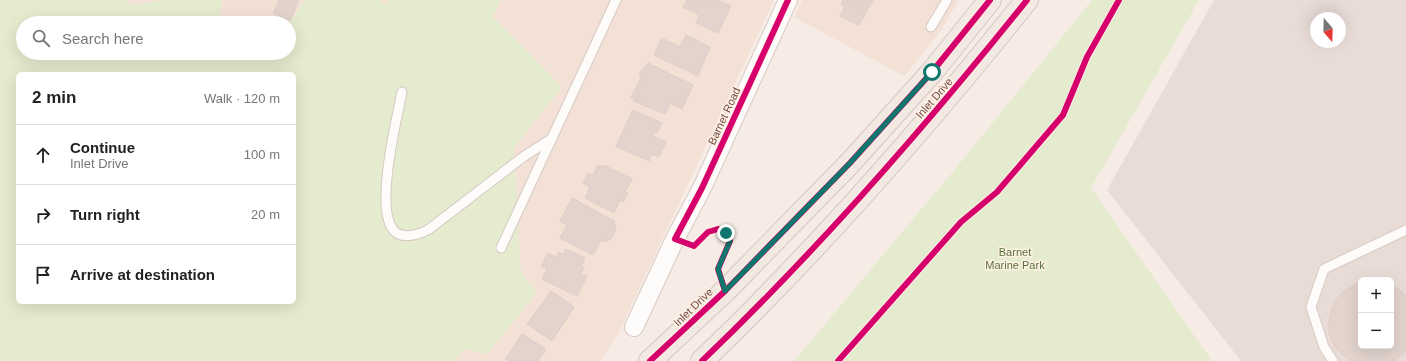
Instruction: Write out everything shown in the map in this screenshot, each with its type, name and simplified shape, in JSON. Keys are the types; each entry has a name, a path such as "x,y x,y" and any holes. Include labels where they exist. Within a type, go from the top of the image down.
{"main road":[{"name":"Inlet Drive","path":"650,361 725,291 850,163 932,72 990,0"},
{"name":"Inlet Drive","path":"702,361 745,320 871,186 955,90 1027,0"}],"street":[{"name":"Barnet Road","path":"634,327 675,238 702,188 788,0"}],"lane":[{"path":"501,248 616,0"},
{"path":"931,27 947,0"},
{"path":"402,92 386,182 385,200 387,218 392,230 403,236 415,236 435,226 523,157 551,139"},
{"path":"1333,361 1324,347 1311,306 1324,269 1406,230"}],"shaded area":[{"path":"116,0 774,0 618,334 601,361 437,361 296,78 296,72 294,72 291,60 296,60 296,16 121,16"},
{"path":"802,0 959,0 938,35 904,76 794,17"},
{"path":"1214,0 1406,0 1406,361 1241,361 1107,190"}],"green space":[{"path":"0,0 123,0 138,5 161,0 222,0 220,11 222,16 16,16 16,60 296,60 296,16 294,16 305,0 379,0 386,5 389,0 500,0 493,17 562,87 514,148 521,272 537,293 487,354 465,349 454,361 0,361"},
{"name":"Barnet Marine Park","path":"1092,0 1199,0 1091,188 1212,361 794,361 961,162"}],"building":[{"path":"279,0 299,0 292,16 279,16 273,13"},
{"path":"687,0 718,0 731,6 718,33 696,23 699,15 683,7"},
{"path":"843,0 873,0 859,25 840,16 845,6 841,5"},
{"path":"686,35 710,47 698,76 654,55 662,38 680,47"},
{"path":"648,63 693,85 682,109 670,103 665,114 633,101 634,99 631,97 641,78 639,74"},
{"path":"633,110 662,123 657,133 654,132 653,136 666,142 659,157 652,154 649,161 616,146"},
{"path":"598,165 603,167 604,165 632,179 625,192 628,193 623,202 620,200 614,213 585,198 590,187 583,183 588,173 593,175"},
{"path":"572,198 614,221 616,229 612,238 605,242 601,240 593,255 560,238 567,225 560,221"},
{"path":"566,249 585,258 581,267 584,268 581,274 587,276 577,296 542,279 547,269 541,266 548,253 556,257 559,252 563,255"},
{"path":"1358,283 1358,349 1394,349 1394,287 1402,292 1406,297 1406,351 1394,361 1350,361 1335,347 1329,333 1329,318 1334,303 1343,292"},
{"path":"551,291 574,307 552,341 527,324"},
{"path":"522,334 546,349 538,361 509,361 505,359"}],"cycle path":[{"path":"725,291 718,269 730,241 727,233 718,229 708,232 694,246 675,239 702,188 788,0"},
{"path":"650,361 725,291 850,163 932,72 990,0"},
{"path":"702,361 830,231 911,140 1027,0"},
{"path":"838,361 961,222 997,192 1063,115 1087,57 1119,0"}],"route":[{"path":"726,233 730,241 718,269 725,291 850,163 932,72"}]}
